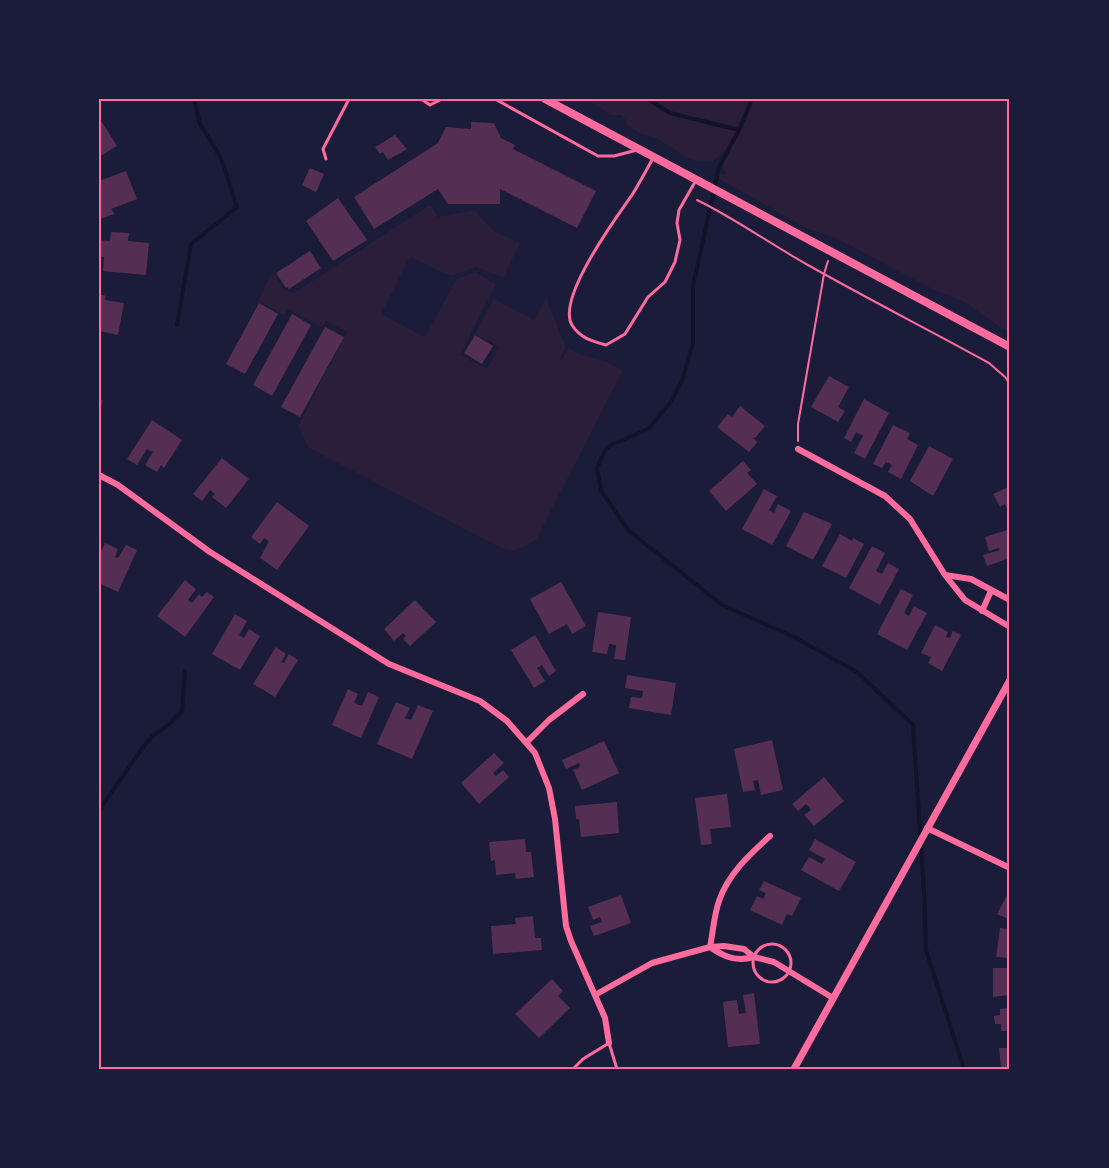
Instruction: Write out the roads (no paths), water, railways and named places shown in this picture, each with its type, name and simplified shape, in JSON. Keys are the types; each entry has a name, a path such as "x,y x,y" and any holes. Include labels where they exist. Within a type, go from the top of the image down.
{"main road":[{"path":"545,99 1010,348"}],"street":[{"path":"798,449 885,496 910,519 945,575 965,600 1010,627"},
{"path":"99,476 118,485 210,552 389,664 480,701 507,721 535,753 549,788 555,819 566,926 605,1018 609,1043"},
{"path":"945,575 971,579 1010,600"},
{"path":"982,611 991,591"},
{"path":"794,1069 1010,680"},
{"path":"526,743 549,720 583,694"},
{"path":"927,828 1010,868"},
{"path":"710,947 719,901 732,876 770,836"},
{"path":"595,995 652,963 710,947 724,946 744,950 754,957 774,962 833,998"},
{"path":"710,947 722,955 741,961 754,957"}],"lane":[{"path":"326,159 323,149 349,99"},
{"path":"421,99 430,105 442,99"},
{"path":"495,99 598,156 614,156 638,150"},
{"path":"653,158 633,194 603,235 568,308 571,324 586,340 606,345 624,334 648,297 665,282 675,262 680,240 677,223 679,210 695,181"},
{"path":"777,945 787,952 790,958 789,971 782,980 764,981 755,973 754,957 759,949 777,945"},
{"path":"573,1069 583,1059 609,1043 617,1069"}],"waterway":[{"path":"177,325 191,244 237,207 221,158 200,124 194,99"},
{"path":"648,99 670,113 739,130"},
{"path":"752,99 739,130 719,167 693,286 693,344 681,383 669,404 648,429 611,445 605,450 597,468 601,491 629,531 722,605 792,636 857,672 913,725 926,950 964,1069"},
{"path":"99,810 149,739 182,711 185,671"}]}
